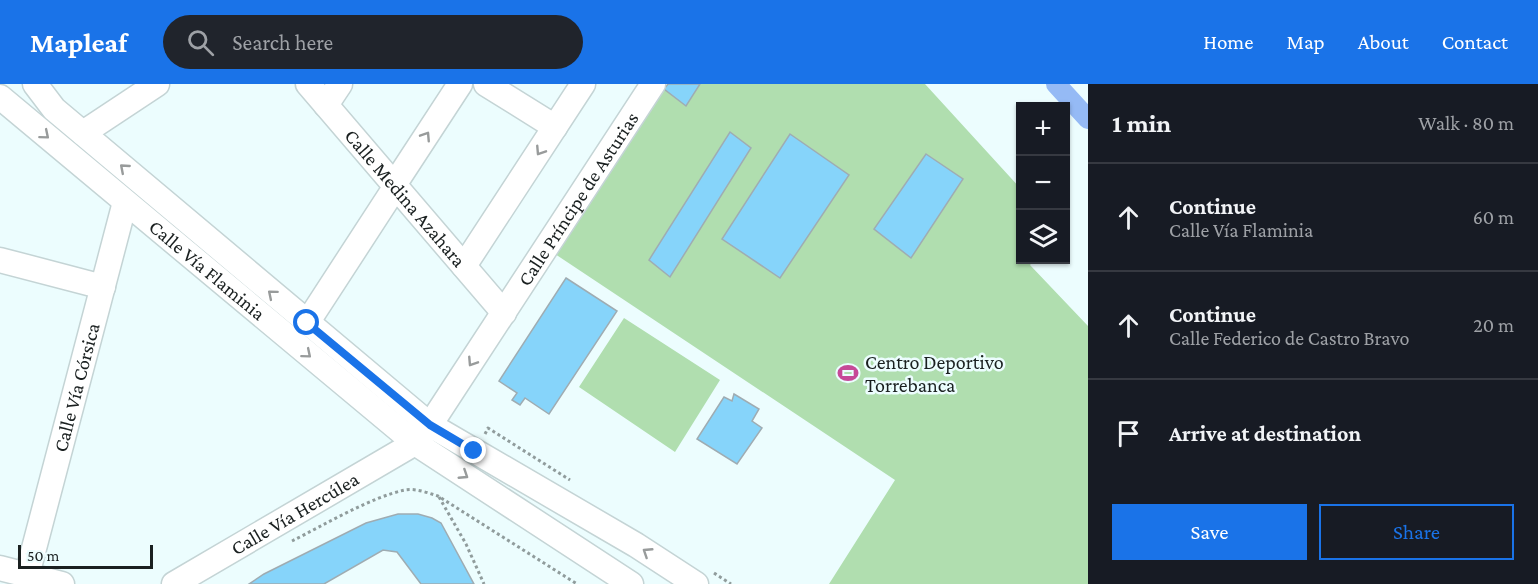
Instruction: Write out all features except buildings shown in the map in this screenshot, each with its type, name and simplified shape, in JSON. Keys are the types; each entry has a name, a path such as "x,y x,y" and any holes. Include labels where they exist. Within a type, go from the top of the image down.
{"street":[{"name":"Calle Vía Flaminia","path":"35,84 54,109 307,323 422,434"},
{"path":"84,133 128,93 157,84"},
{"name":"Calle Medina Azahara","path":"308,84 504,313"},
{"path":"326,105 340,84"},
{"path":"307,323 460,84"},
{"path":"486,84 555,127"},
{"path":"464,266 583,84"},
{"name":"Calle Príncipe de Asturias","path":"422,434 653,84"},
{"name":"Calle Vía Flaminia","path":"0,97 126,202 422,434"},
{"name":"Calle Vía Córsica","path":"27,575 126,202"},
{"path":"0,260 103,287"},
{"path":"422,434 631,584"},
{"path":"422,434 636,545 696,584"},
{"name":"Calle Vía Hercúlea","path":"174,584 422,434"},
{"path":"0,568 62,584"}],"path":[{"path":"289,543 369,503 406,490 416,490 438,496 577,584"},
{"path":"438,496 466,544 484,584"}],"green space":[{"name":"Centro Deportivo Torrebanca","path":"668,84 925,84 1016,184 1016,264 1031,264 1088,326 1088,584 829,584 895,480 555,254"},
{"path":"624,318 720,380 675,452 579,387"}],"waterway":[{"path":"1056,84 1088,119"}],"place":[{"name":"Centro Deportivo Torrebanca","path":"848,373"}],"route":[{"path":"307,323 430,425 474,451"}]}
